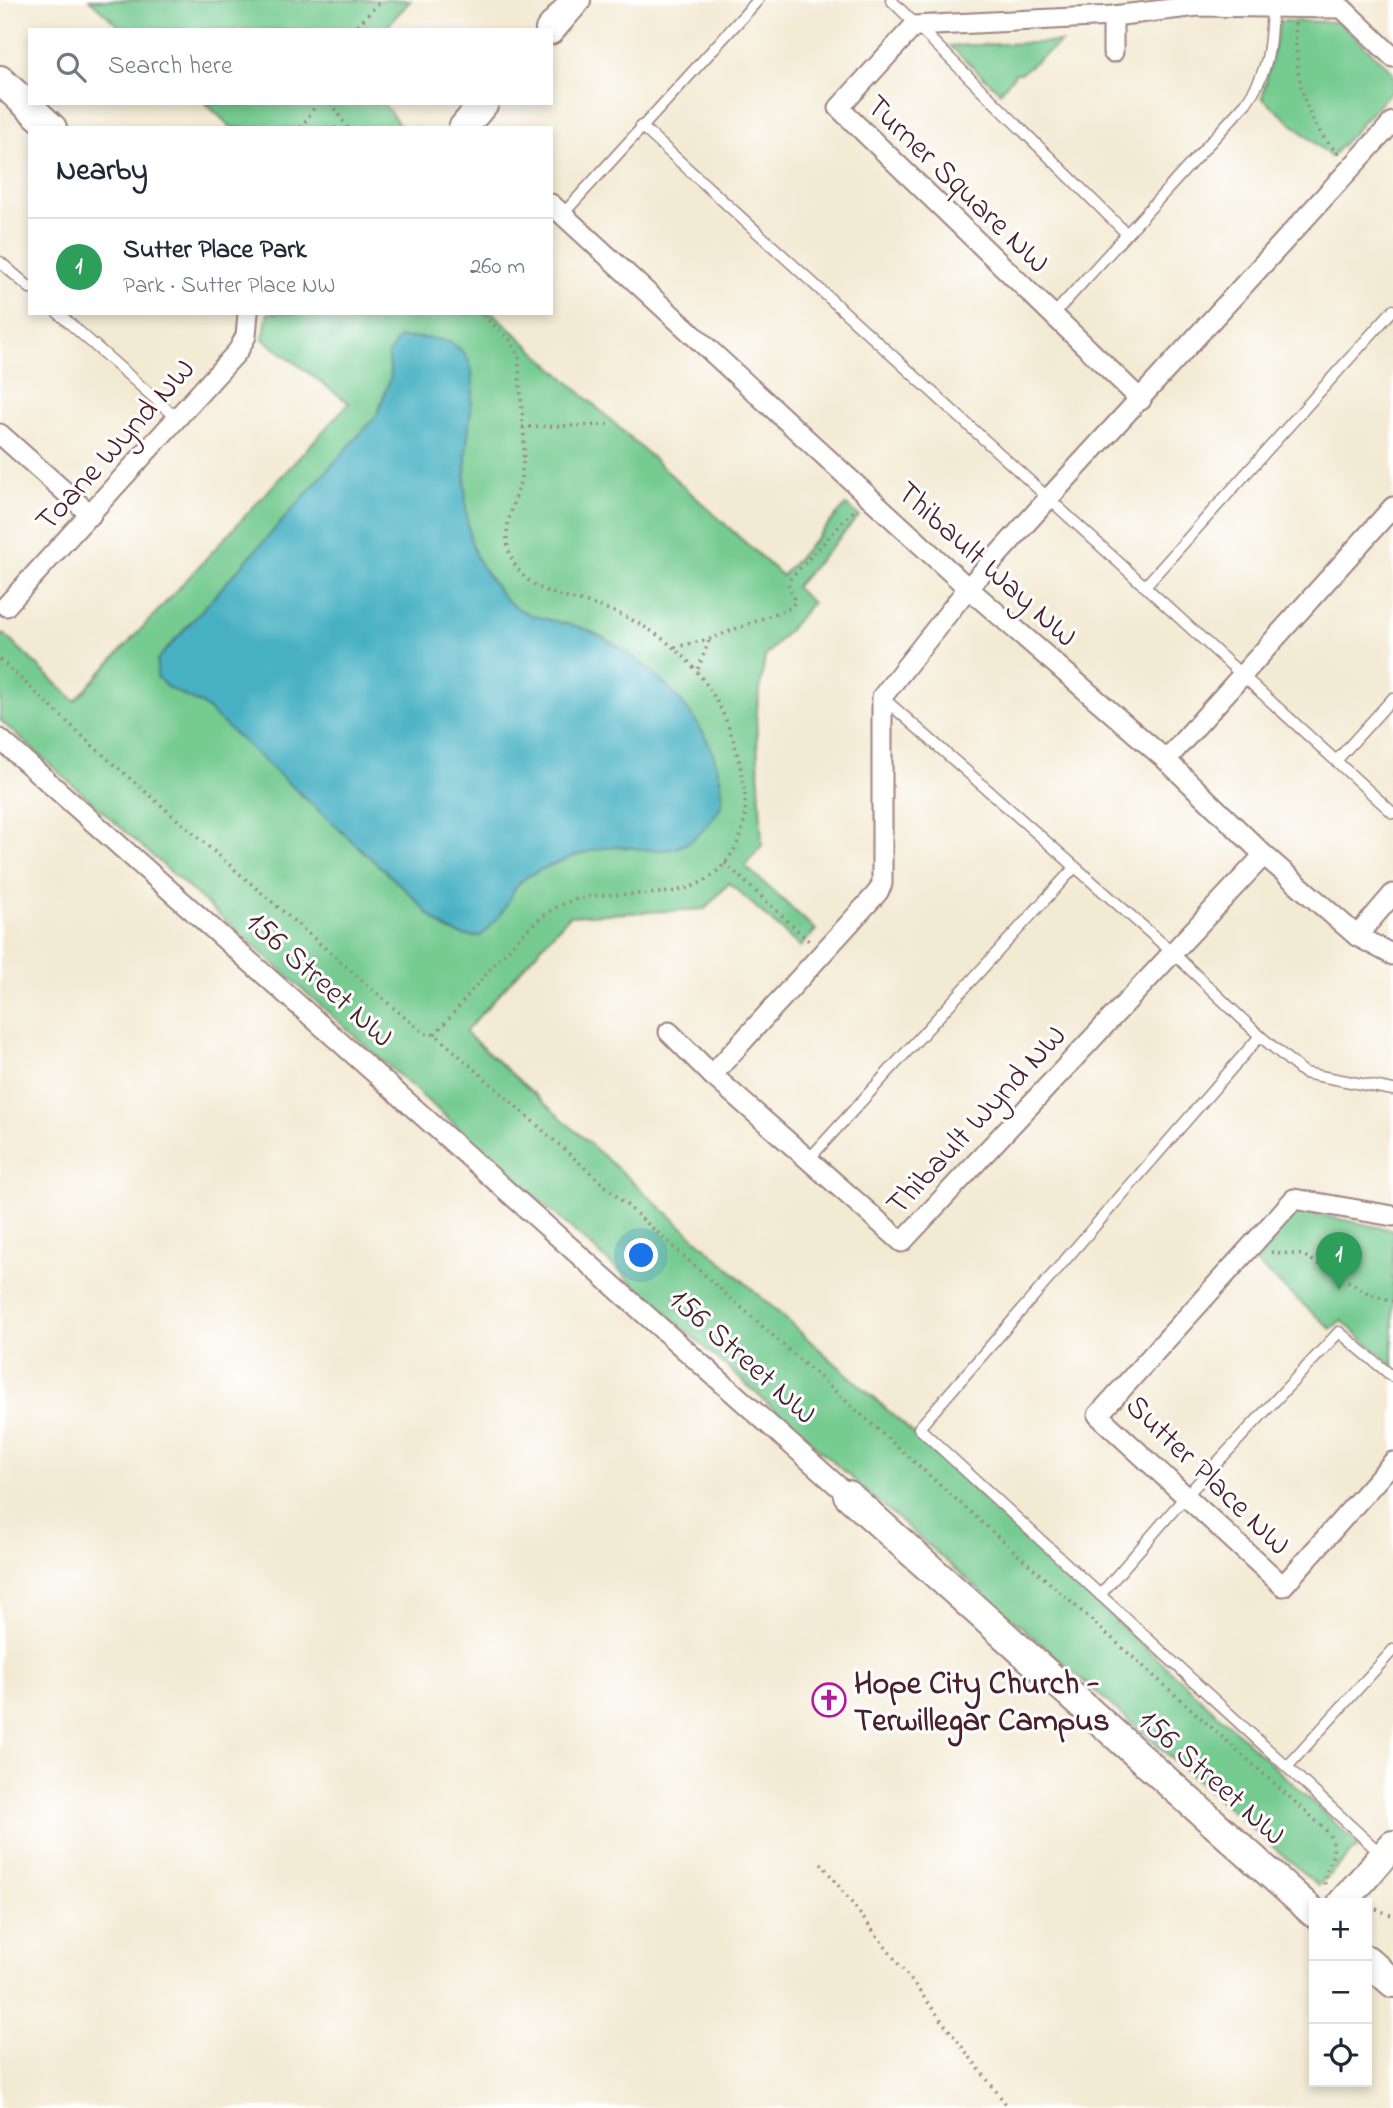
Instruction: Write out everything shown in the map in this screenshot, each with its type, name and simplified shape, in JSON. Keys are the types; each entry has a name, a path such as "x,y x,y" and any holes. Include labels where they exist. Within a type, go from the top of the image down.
{"street":[{"path":"552,28 576,0"},
{"path":"914,26 1113,16 1197,3 1342,8 1393,57"},
{"path":"1113,16 1113,52"},
{"name":"Turner Square NW","path":"914,26 839,108 1141,400"},
{"path":"0,80 50,126"},
{"path":"467,126 482,105"},
{"path":"712,1076 823,954 882,884 882,697 968,589 1393,122"},
{"name":"Thibault Way NW","path":"557,209 968,589 1166,760 1264,855 1357,936 1393,955"},
{"name":"Toane Wynd NW","path":"2,606 91,515 238,351 246,336 247,315"},
{"path":"0,434 91,515"},
{"path":"1166,760 1393,507"},
{"name":"156 Street NW","path":"0,739 1309,1909"},
{"name":"Thibault Wynd NW","path":"669,1032 712,1076 902,1242 1264,855"},
{"path":"1357,936 1393,894"},
{"name":"Sutter Place NW","path":"1393,1216 1294,1199 1098,1415 1283,1586 1393,1462"},
{"path":"1360,1898 1390,1850"},
{"path":"1368,1961 1393,1983"}],"lane":[{"path":"557,209 640,126 758,0"},
{"path":"891,0 914,26 1126,233"},
{"path":"1053,315 1246,103 1261,81 1269,57 1272,7"},
{"path":"640,126 1048,499 1146,585 1241,678 1393,813"},
{"path":"0,262 28,286"},
{"path":"1146,585 1393,310"},
{"path":"60,315 178,419"},
{"path":"882,697 1172,952 1259,1037 1304,1073 1393,1090"},
{"path":"1336,761 1393,698"},
{"path":"808,1160 1074,868"},
{"path":"1259,1037 919,1428 1287,1767 1390,1850"},
{"path":"1100,1595 1185,1497 1339,1332 1393,1377"},
{"path":"1287,1767 1393,1650"}],"path":[{"path":"355,28 382,0"},
{"path":"1294,7 1297,75 1302,100 1311,122 1327,144 1352,167"},
{"path":"302,126 316,105"},
{"path":"332,105 347,126"},
{"path":"0,659 94,747 410,1023 428,1035 435,1034 528,930 555,908 595,896 684,890 704,882 726,863 744,827 746,795 731,729 716,696 698,670 675,647 629,618 546,592 520,573 509,548 506,525 521,477 522,427 517,350 482,315"},
{"path":"522,427 611,425"},
{"path":"675,647 710,639 792,607 795,601 788,584 790,579 869,495"},
{"path":"698,670 710,639"},
{"path":"726,863 823,954"},
{"path":"435,1034 1323,1827 1331,1836 1334,1847 1325,1877"},
{"path":"1268,1252 1303,1255 1370,1294 1393,1301"},
{"path":"821,1863 1009,2108"},
{"path":"1372,1910 1393,1916"}],"green space":[{"path":"90,0 411,0 386,28 121,28"},
{"path":"1280,21 1339,22 1393,72 1393,89 1331,157 1262,98"},
{"path":"1061,42 1021,73 1016,73 1000,92 950,46"},
{"path":"207,105 385,105 400,126 230,126"},
{"path":"268,315 495,315 782,576 846,505 859,516 795,587 812,603 765,657 756,714 762,845 745,866 816,930 800,947 729,883 705,909 569,916 465,1032 904,1425 1359,1845 1318,1886 857,1483 0,720 0,639 4,634 75,701 349,403 263,339"},
{"path":"1295,1210 1393,1230 1393,1366 1341,1320 1331,1329 1251,1259"}],"water":[{"path":"399,338 429,338 448,342 457,346 469,362 473,385 466,456 468,527 476,556 502,595 511,604 533,615 594,633 614,644 653,673 672,691 702,731 712,752 721,785 719,809 705,828 688,843 665,850 604,848 538,871 520,882 500,915 481,936 459,934 441,925 203,705 167,687 157,677 157,660 377,415 391,376 388,355"}],"place":[{"name":"Sutter Place Park","path":"1339,1290"},
{"name":"Hope City Church - Terwillegar Campus","path":"829,1700"}]}
